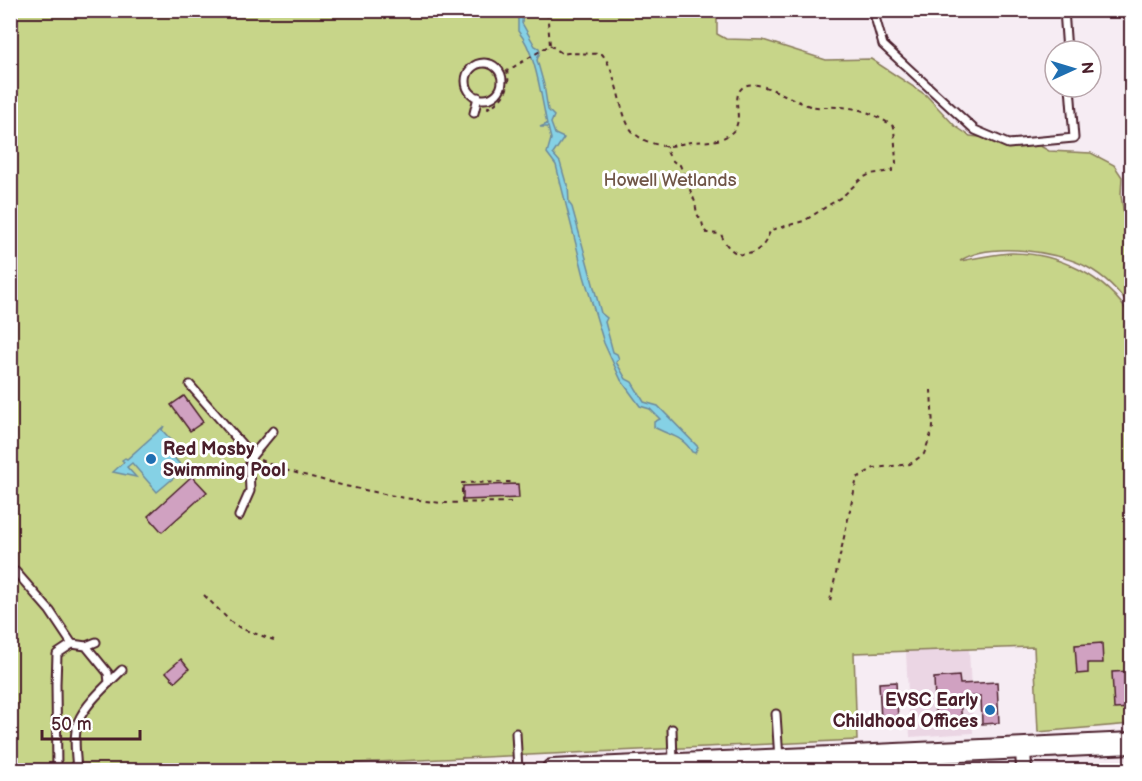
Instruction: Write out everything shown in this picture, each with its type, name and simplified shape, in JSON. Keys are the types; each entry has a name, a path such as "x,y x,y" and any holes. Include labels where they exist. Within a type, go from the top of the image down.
{"main road":[{"path":"552,771 674,765 791,763 1131,743"}],"street":[{"path":"1023,748 1024,771"}],"lane":[{"path":"873,10 883,45 975,130 1008,144 1074,138 1071,99"},
{"path":"1064,10 1066,39"},
{"path":"488,63 497,69 502,79 499,90 490,98 478,98 467,85 468,73 476,65 488,63"},
{"path":"474,113 478,98"},
{"path":"190,386 252,456"},
{"path":"239,516 250,491 249,467 252,456 273,430"},
{"path":"16,572 50,610 72,644"},
{"path":"57,771 57,654 72,644 86,646 96,642"},
{"path":"86,646 108,673 109,683"},
{"path":"77,771 78,722 95,697 122,670"},
{"path":"776,714 791,763"},
{"path":"672,729 674,765"},
{"path":"516,733 518,771"}],"path":[{"path":"547,10 550,45"},
{"path":"490,98 488,108 497,104 507,90 509,84 507,71 550,45"},
{"path":"550,45 563,54 568,52 602,54 611,67 627,123 632,132 645,141 666,146 721,139 733,131 737,124 738,94 743,87 753,83 812,107 846,108 881,117 894,127 896,163 892,171 870,174 861,179 843,196 804,221 771,230 763,246 745,255 725,246 721,234 706,233 680,165 675,163 667,152 666,146"},
{"path":"830,601 858,478 874,468 910,464 924,454 933,428 931,390"},
{"path":"252,456 285,470 345,486 404,498 441,503 513,502"},
{"path":"462,503 462,483 512,482"},
{"path":"204,595 231,622 242,629 274,640"}],"shaded area":[{"path":"969,649 973,733 910,737 906,651"}],"green space":[{"name":"Howell Wetlands","path":"10,11 717,11 717,34 726,39 763,40 826,60 871,59 926,95 955,126 970,136 1035,143 1049,151 1091,153 1114,165 1122,177 1121,195 1131,247 1131,309 1100,275 1059,256 1023,250 1005,250 988,251 960,261 1010,253 1028,254 1062,262 1094,278 1121,302 1131,317 1131,724 1038,732 1034,647 854,653 857,740 203,770 11,770"}],"water":[{"path":"518,11 523,11 522,23 535,46 539,48 537,60 548,110 554,116 551,123 555,134 564,138 553,154 560,162 568,184 569,203 601,313 607,318 605,322 613,352 619,359 616,362 644,402 658,406 698,447 695,453 680,439 654,427 654,422 660,419 650,409 640,406 621,380 604,343 584,276 556,165 547,153 551,139 548,127 540,127 547,124 534,63 518,31"},
{"name":"Red Mosby Swimming Pool","path":"164,426 162,430 171,440 164,446 184,469 157,492 132,463 127,467 136,477 113,472 124,462 122,460 127,459"}],"building":[{"path":"184,396 203,422 190,431 171,405"},
{"path":"192,476 207,492 162,532 148,516"},
{"path":"518,484 519,498 463,500 463,486"},
{"path":"1102,643 1103,663 1088,663 1088,673 1077,674 1075,645"},
{"path":"181,659 189,669 175,682 166,672"},
{"path":"1130,671 1131,708 1114,709 1112,672"},
{"path":"959,676 960,684 997,682 999,723 982,724 981,696 960,697 962,726 936,727 934,678"},
{"path":"896,682 898,719 881,720 879,683"}],"place":[{"name":"Red Mosby Swimming Pool","path":"151,459"},
{"name":"EVSC Early Childhood Offices","path":"990,710"}]}
